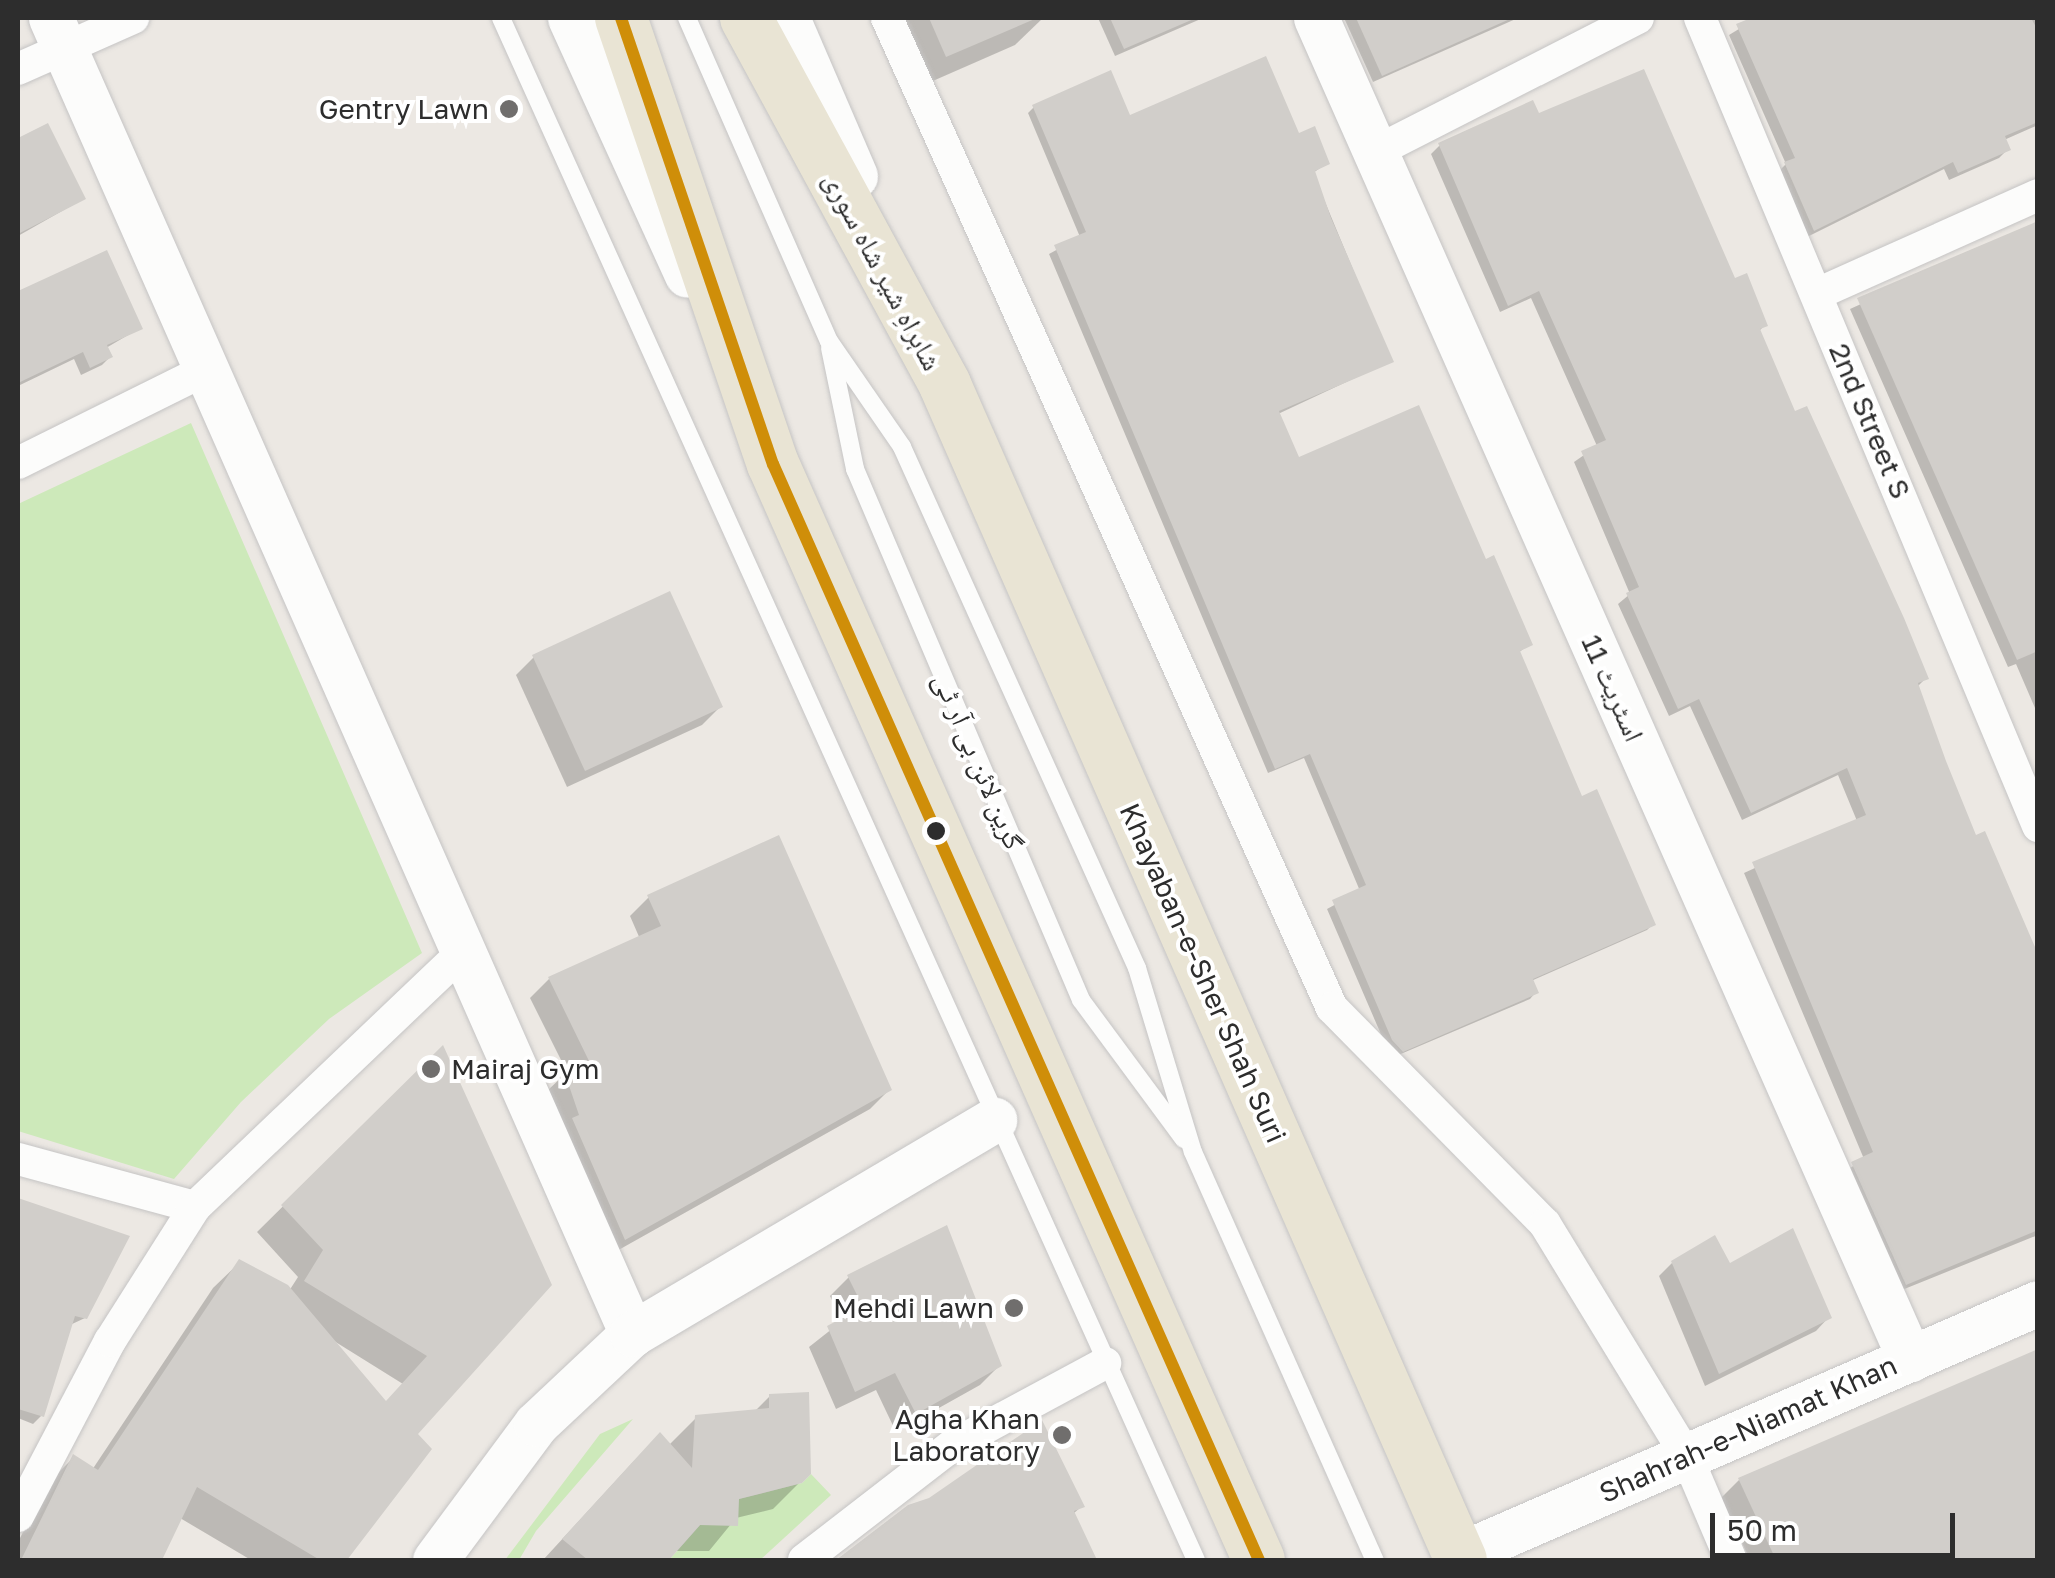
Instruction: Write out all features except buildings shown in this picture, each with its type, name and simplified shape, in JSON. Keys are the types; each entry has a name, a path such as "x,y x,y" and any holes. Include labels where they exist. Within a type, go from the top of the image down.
{"main road":[{"path":"621,18 773,464 1259,1560"},
{"name":"شاہراہِ شیر شاہ سوری","path":"746,18 945,385"},
{"name":"Khayaban-e-Sher Shah Suri","path":"945,385 1460,1558"}],"street":[{"path":"18,69 57,33 133,18"},
{"path":"570,18 773,464"},
{"name":"شاہراہِ شیر شاہ سوری","path":"787,18 945,385"},
{"path":"887,18 1332,1008 1545,1224 1686,1457 1731,1560"},
{"name":"اسٹریٹ 11","path":"1316,18 1910,1359"},
{"path":"1375,152 1638,18"},
{"name":"2nd Street S","path":"1700,18 2038,826"},
{"path":"57,33 632,1334"},
{"path":"1817,294 2038,196"},
{"path":"18,463 207,369"},
{"path":"18,1516 31,1456 195,1207 464,952"},
{"path":"435,1560 536,1424 632,1334 994,1120"},
{"path":"18,1159 195,1207"},
{"name":"Shahrah-e-Niamat Khan","path":"1460,1558 2038,1303"},
{"path":"804,1560 953,1445 1105,1362"}],"lane":[{"path":"501,18 994,1120 1196,1560"},
{"name":"گرین لائن بی آر ٹی","path":"688,18 829,341 902,447 1137,968 1194,1152 1375,1560"},
{"name":"گرین لائن بی آر ٹی","path":"829,341 854,469 1081,1000 1194,1152"}],"green space":[{"path":"191,423 422,953 329,1019 241,1102 174,1179 18,1131 18,504"},
{"path":"633,1419 536,1531 519,1560 505,1560 600,1434"},
{"path":"811,1474 831,1495 760,1560 669,1560 701,1524 739,1499 802,1483"}],"transit line":[{"path":"621,18 773,464 1259,1560"}],"place":[{"name":"Gentry Lawn","path":"509,109"},
{"name":"Mairaj Gym","path":"431,1069"},
{"name":"Mehdi Lawn","path":"1014,1308"},
{"name":"Agha Khan Laboratory","path":"1062,1435"}]}
